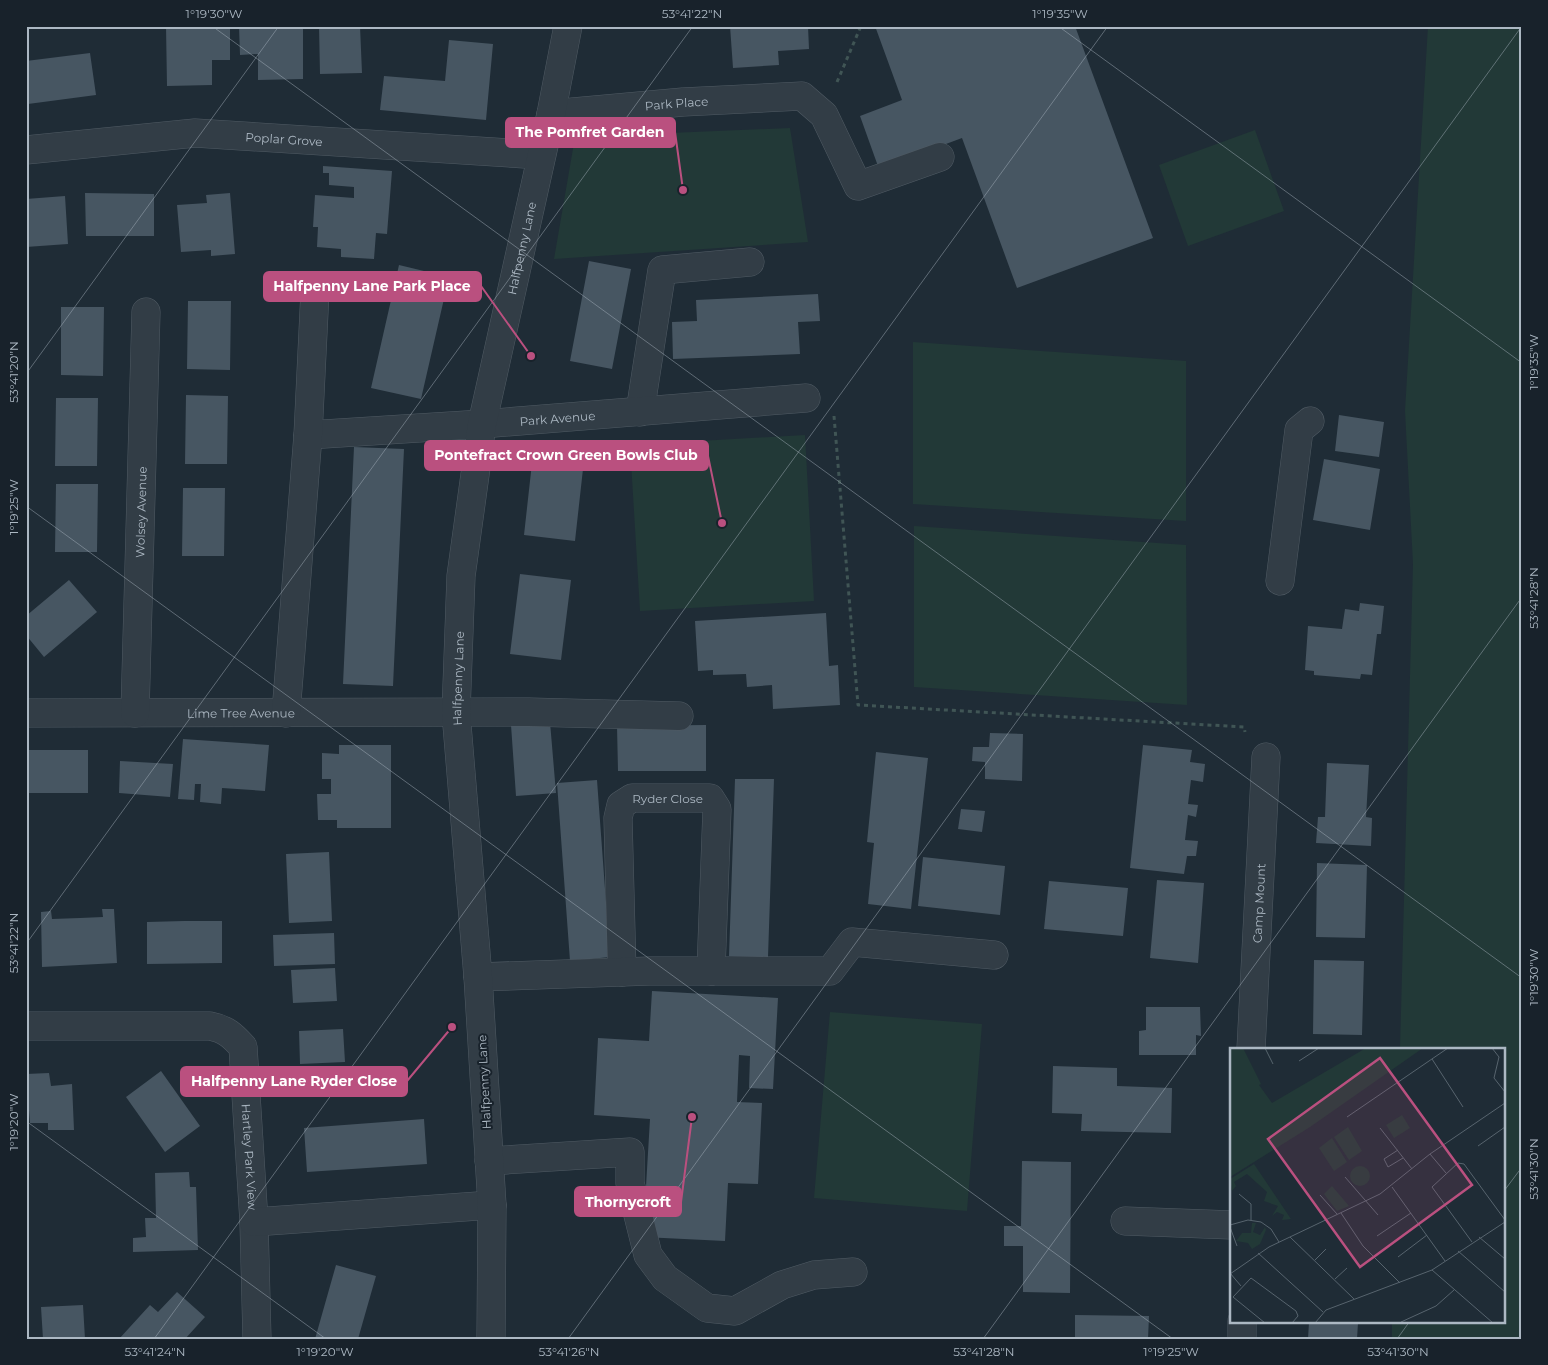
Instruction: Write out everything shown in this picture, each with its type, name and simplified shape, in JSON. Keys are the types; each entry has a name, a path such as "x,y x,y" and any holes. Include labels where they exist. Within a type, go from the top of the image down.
{"street":[{"name":"Halfpenny Lane","path":"491,1339 492,1205 478,978 456,713 461,576 482,424 551,114 568,26"},
{"name":"Park Place","path":"551,114 683,102 802,96 824,115"},
{"path":"824,115 858,186 940,157"},
{"name":"Poplar Grove","path":"26,150 195,133 541,155"},
{"path":"640,412 662,270 750,262"},
{"path":"286,713 308,435 315,292"},
{"name":"Wolsey Avenue","path":"135,713 146,312"},
{"name":"Park Avenue","path":"308,435 482,424 806,398"},
{"path":"1280,581 1299,430 1310,421"},
{"name":"Lime Tree Avenue","path":"26,713 456,713 679,716"},
{"name":"Camp Mount","path":"1251,1048 1266,757"},
{"name":"Ryder Close","path":"622,972 618,818 621,804 632,798 710,798 717,809 711,971"},
{"path":"478,978 622,972 830,971 852,942 994,955"},
{"name":"Hartley Park View","path":"26,1026 182,1025 216,1028 232,1035 243,1048 254,1222 492,1205"},
{"path":"489,1161 630,1152 630,1183 648,1256 665,1278 707,1308 735,1311 782,1285 814,1275 854,1272"},
{"path":"1125,1221 1230,1225"},
{"path":"254,1222 257,1339"},
{"path":"1242,1322 1242,1339"}],"path":[{"path":"824,115 861,26"},
{"path":"806,398 834,415 858,705 1244,727 1249,756 1266,757"}],"green space":[{"path":"1428,26 1522,26 1522,1339 1392,1339 1392,1322 1506,1322 1506,1048 1400,1048 1413,564 1405,411"},
{"path":"790,128 808,242 554,259 575,137"},
{"path":"1255,130 1284,211 1188,246 1159,165"},
{"path":"913,342 1186,361 1186,521 913,504"},
{"path":"805,435 814,601 640,611 630,445"},
{"path":"914,526 1186,545 1187,705 914,687"},
{"path":"830,1012 982,1024 967,1211 814,1198"}],"building":[{"path":"166,26 230,26 230,60 212,60 212,85 167,86"},
{"path":"239,26 303,26 303,79 258,80 258,54 240,55"},
{"path":"319,26 360,26 362,73 320,74"},
{"path":"730,26 808,26 809,49 778,51 779,65 733,68"},
{"path":"875,26 1075,26 1153,238 1017,288 962,138 879,169 860,116 902,100"},
{"path":"449,40 493,44 486,120 380,110 384,76 445,81"},
{"path":"90,53 96,95 28,104 26,61"},
{"path":"323,166 392,171 387,234 376,233 374,259 341,257 341,249 317,247 318,227 313,227 315,195 354,198 354,187 329,185 329,173 323,173"},
{"path":"85,193 154,194 154,236 86,236"},
{"path":"230,193 235,254 211,256 211,250 181,252 177,205 207,203 206,195"},
{"path":"65,196 68,244 26,247 26,199"},
{"path":"589,261 631,269 612,369 570,361"},
{"path":"399,265 449,277 421,399 371,388"},
{"path":"818,294 820,321 798,322 800,354 673,359 672,322 697,321 696,300"},
{"path":"188,301 231,301 230,370 187,369"},
{"path":"61,307 104,307 103,376 61,375"},
{"path":"186,395 228,396 227,464 185,464"},
{"path":"56,398 98,398 97,466 55,466"},
{"path":"1339,415 1384,422 1379,457 1335,451"},
{"path":"354,447 404,449 393,686 343,684"},
{"path":"533,454 584,460 575,541 524,535"},
{"path":"1324,459 1380,469 1370,530 1313,520"},
{"path":"56,484 98,484 97,552 55,552"},
{"path":"183,488 225,488 224,556 182,556"},
{"path":"520,574 571,580 561,660 510,654"},
{"path":"69,580 97,612 44,657 26,635 26,616"},
{"path":"1360,603 1384,606 1381,634 1377,634 1372,675 1361,674 1360,679 1314,675 1314,671 1305,670 1308,626 1342,629 1345,609 1359,611"},
{"path":"826,613 829,666 838,665 840,705 773,709 772,685 747,687 746,674 713,675 713,670 698,671 695,621"},
{"path":"550,722 556,793 516,796 511,725"},
{"path":"706,725 706,771 618,771 617,726"},
{"path":"990,733 1023,734 1022,781 985,779 985,762 972,761 973,747 989,747"},
{"path":"183,739 269,745 265,791 222,788 221,804 200,802 201,784 195,784 194,800 178,799"},
{"path":"339,745 391,745 391,828 337,828 337,820 318,820 317,794 331,794 331,779 322,779 322,753 339,754"},
{"path":"1143,745 1192,750 1190,762 1205,764 1203,782 1191,780 1188,804 1198,805 1196,817 1188,815 1185,840 1198,841 1196,856 1187,856 1184,874 1130,868"},
{"path":"26,750 88,750 88,793 26,793"},
{"path":"876,752 928,758 911,909 868,904 874,843 867,842"},
{"path":"120,761 173,764 170,797 119,793"},
{"path":"1327,763 1369,765 1366,817 1372,818 1371,846 1316,843 1318,817 1325,817"},
{"path":"735,779 774,779 768,957 729,956"},
{"path":"597,780 610,957 570,961 557,783"},
{"path":"961,809 985,811 982,832 958,829"},
{"path":"329,852 332,921 289,923 286,854"},
{"path":"923,857 1005,866 1000,915 918,906"},
{"path":"1317,863 1367,865 1365,938 1316,937"},
{"path":"1157,880 1204,883 1198,963 1150,958"},
{"path":"1049,881 1128,888 1123,936 1044,929"},
{"path":"102,909 114,909 117,963 42,967 41,912 51,911 52,919 103,917"},
{"path":"222,921 222,963 147,964 147,922"},
{"path":"334,933 335,964 274,966 273,935"},
{"path":"1314,960 1364,961 1362,1035 1313,1034"},
{"path":"335,968 337,1001 293,1003 291,970"},
{"path":"652,991 778,998 773,1089 749,1088 750,1056 739,1055 737,1102 762,1103 758,1184 728,1183 725,1241 643,1237 650,1119 594,1115 598,1038 649,1041"},
{"path":"1146,1007 1200,1007 1201,1036 1196,1035 1196,1055 1139,1055 1139,1031 1146,1030"},
{"path":"343,1029 345,1062 300,1064 299,1031"},
{"path":"1053,1066 1117,1068 1117,1086 1172,1088 1171,1133 1081,1131 1082,1114 1052,1113"},
{"path":"161,1071 200,1126 165,1152 126,1097"},
{"path":"49,1073 51,1086 72,1084 74,1130 48,1130 48,1123 30,1123 26,1074"},
{"path":"424,1119 427,1164 307,1172 304,1128"},
{"path":"1022,1161 1071,1162 1070,1293 1023,1292 1023,1246 1004,1246 1004,1226 1021,1226"},
{"path":"189,1172 190,1187 196,1187 198,1250 133,1252 133,1238 146,1237 145,1218 156,1218 155,1173"},
{"path":"336,1265 376,1276 358,1339 315,1339"},
{"path":"177,1292 205,1317 185,1339 119,1339 150,1305 158,1312"},
{"path":"83,1305 85,1339 43,1339 41,1307"},
{"path":"1075,1315 1149,1316 1148,1339 1075,1339"},
{"path":"1309,1322 1358,1323 1357,1339 1308,1339"}],"place":[{"name":"The Pomfret Garden","path":"683,190"},
{"name":"Halfpenny Lane Park Place","path":"531,356"},
{"name":"Pontefract Crown Green Bowls Club","path":"722,523"},
{"name":"Halfpenny Lane Ryder Close","path":"452,1027"},
{"name":"Thornycroft","path":"692,1117"}]}
